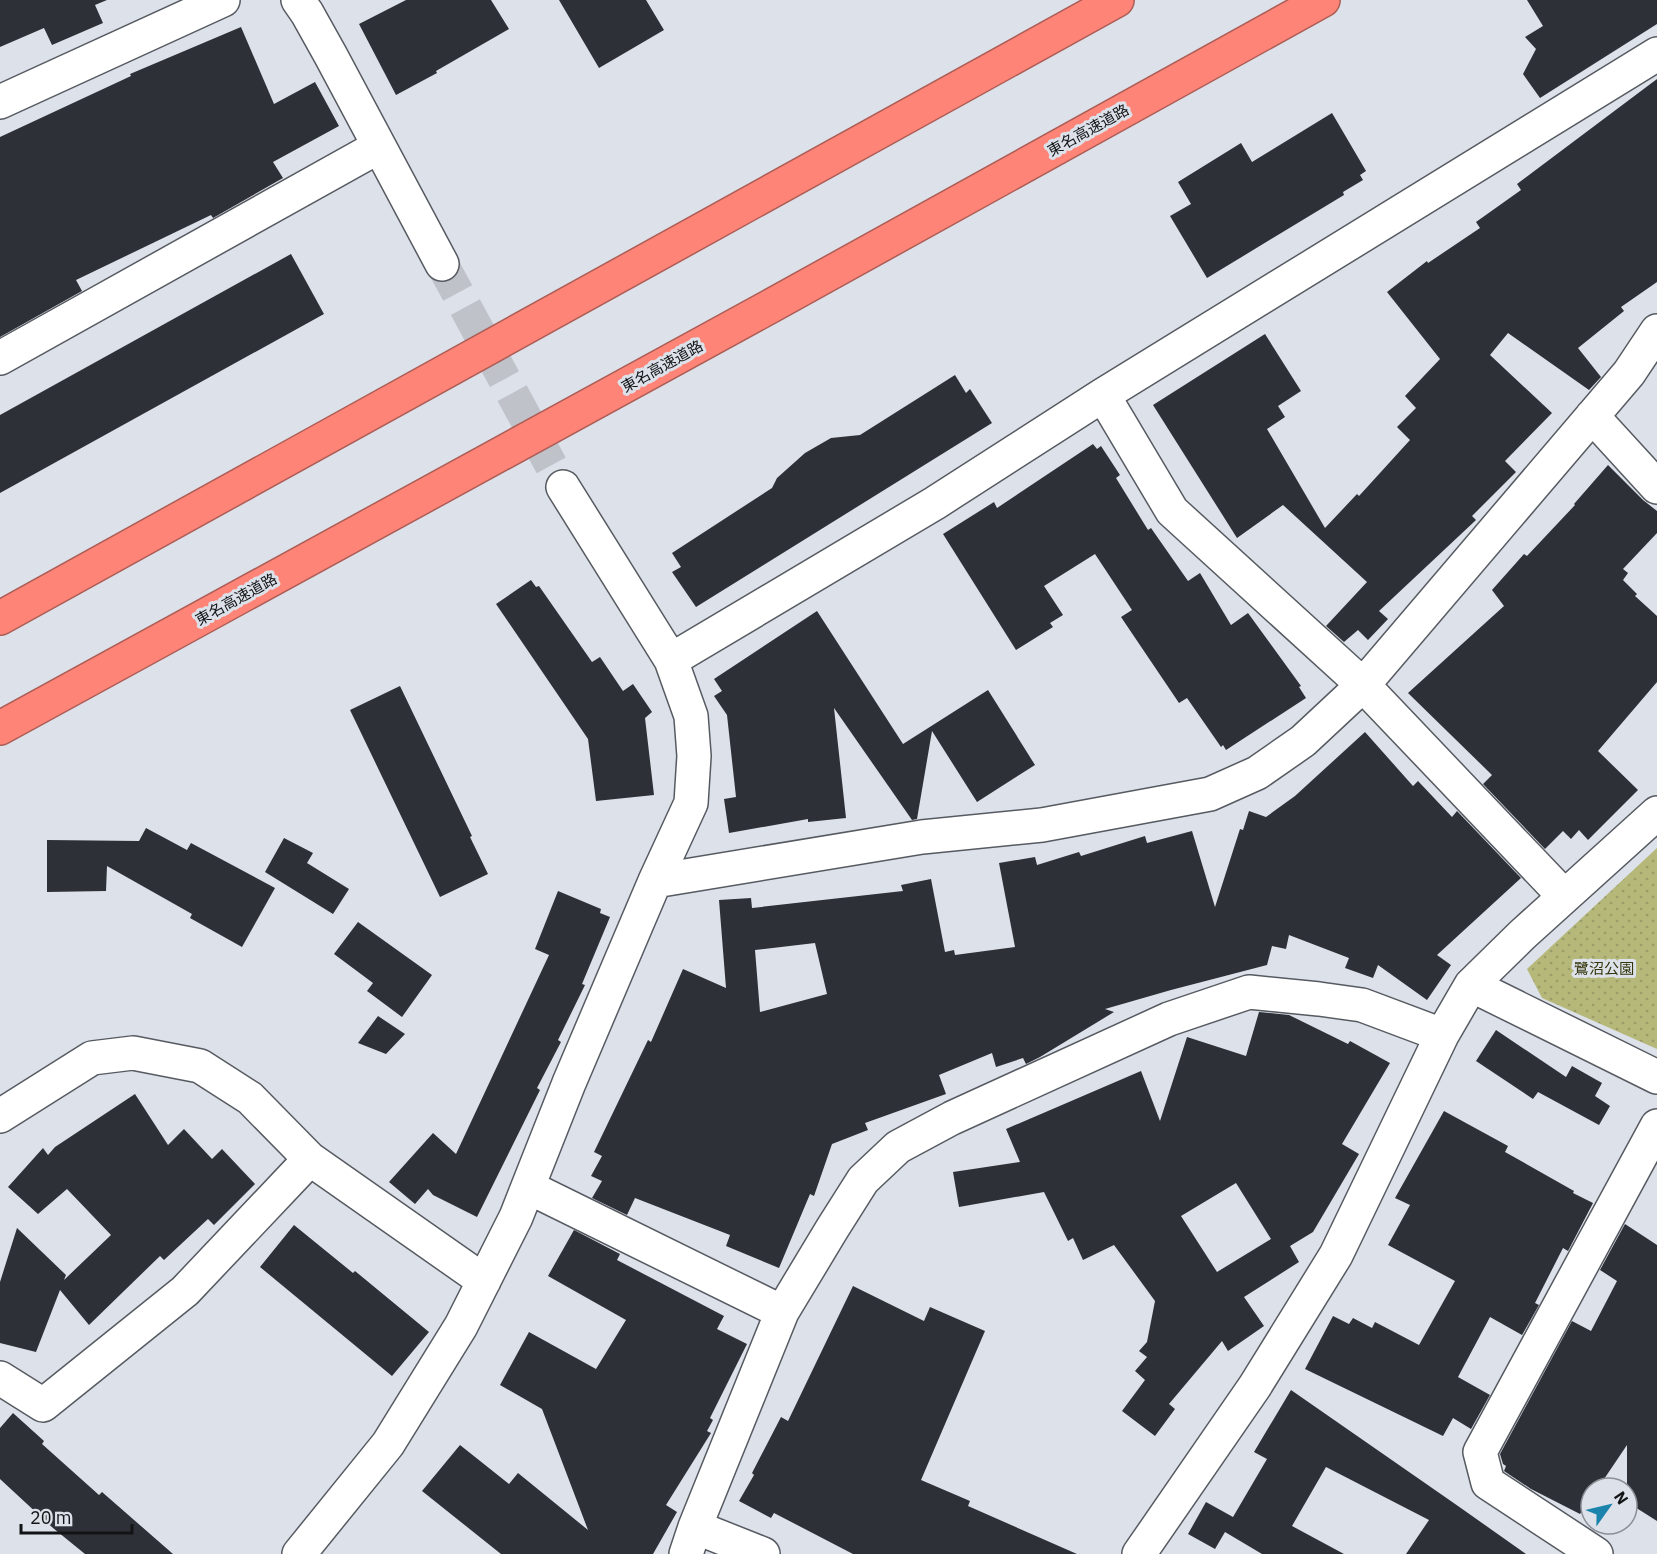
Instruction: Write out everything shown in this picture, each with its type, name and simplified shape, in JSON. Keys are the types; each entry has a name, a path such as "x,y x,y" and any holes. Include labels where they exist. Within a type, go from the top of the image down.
{"highway":[{"path":"0,618 1117,0"},
{"name":"東名高速道路","path":"0,728 779,302 1323,0"}],"street":[{"path":"0,102 222,0"},
{"path":"302,7 442,264"},
{"path":"671,660 935,503 1103,395 1657,54"},
{"path":"0,358 378,147"},
{"path":"656,881 922,837 1042,825 1210,794 1257,773 1303,741 1363,685 1629,373 1657,331"},
{"path":"1103,395 1172,511 1363,685 1564,896"},
{"path":"1592,416 1657,488"},
{"path":"299,1554 388,1444 460,1326 516,1217 569,1083 691,803 694,756 690,716 671,660 563,487"},
{"path":"1139,1554 1255,1386 1336,1255 1442,1035 1471,984 1564,896 1657,813"},
{"path":"1471,984 1657,1077"},
{"path":"763,1554 691,1541 782,1312 863,1180 898,1147 952,1118 1169,1019 1248,992 1362,1005 1442,1035"},
{"path":"0,1116 92,1058 133,1053 200,1066 250,1098 310,1159 483,1281"},
{"path":"1596,1554 1488,1483 1479,1452 1657,1125"},
{"path":"0,1378 43,1405 185,1291 310,1159"},
{"path":"528,1187 782,1312"}],"green space":[{"name":"鷺沼公園","path":"1657,848 1657,1049 1542,998 1527,969"}],"building":[{"path":"0,0 107,0 95,5 103,23 52,45 44,28 0,47"},
{"path":"406,0 491,0 509,29 396,95 359,24"},
{"path":"559,0 646,0 664,30 599,68"},
{"path":"1527,0 1657,0 1657,24 1540,98 1523,74 1536,49 1525,37 1543,26"},
{"path":"241,27 274,104 315,82 339,126 273,162 283,178 213,218 211,215 76,280 82,291 0,337 0,137 131,76 130,74"},
{"path":"1657,79 1657,282 1621,307 1624,311 1578,348 1601,377 1589,390 1508,333 1490,355 1552,413 1505,461 1516,472 1472,516 1476,520 1379,611 1388,619 1368,640 1358,630 1344,642 1326,626 1367,582 1283,505 1237,538 1153,405 1265,334 1301,391 1278,406 1285,417 1267,429 1325,528 1357,494 1359,496 1410,440 1397,427 1416,408 1405,396 1440,359 1387,292 1427,261 1428,263 1480,228 1476,222 1521,190 1517,184"},
{"path":"1332,113 1366,171 1360,175 1363,180 1343,192 1344,195 1207,278 1170,216 1191,204 1178,182 1241,143 1252,162"},
{"path":"291,254 324,314 0,493 0,415"},
{"path":"955,375 966,393 970,389 992,423 696,607 672,572 681,567 672,553 772,488 777,478 805,453 831,438 860,435"},
{"path":"1093,444 1097,449 1101,446 1120,475 1116,478 1148,530 1151,528 1188,581 1200,573 1231,625 1248,613 1301,686 1299,687 1306,698 1226,750 1223,745 1221,747 1187,698 1179,703 1121,617 1132,610 1095,554 1044,586 1063,615 1050,623 1053,627 1016,650 943,534 994,502 997,508"},
{"path":"1608,465 1657,511 1657,533 1623,569 1628,573 1623,580 1637,594 1635,596 1657,616 1657,682 1598,751 1638,790 1588,840 1579,830 1571,839 1563,831 1545,849 1483,784 1492,775 1408,693 1504,606 1492,590 1524,554 1527,556 1575,505"},
{"path":"531,580 536,587 539,586 592,662 600,657 623,691 633,684 652,712 645,718 654,795 596,801 588,739 496,604"},
{"path":"817,611 903,744 988,690 1035,765 977,802 932,731 917,819 912,820 834,708 846,818 808,822 808,819 729,833 724,799 736,797 727,715 714,696 722,691 714,679"},
{"path":"400,686 488,874 440,897 350,710"},
{"path":"1365,732 1413,786 1418,781 1452,817 1457,811 1521,878 1437,955 1451,965 1427,1000 1378,965 1373,978 1345,968 1349,958 1289,935 1286,949 1272,946 1267,965 1105,1009 1114,1012 1026,1064 1023,1058 996,1067 992,1053 939,1075 946,1094 865,1123 868,1130 832,1144 814,1196 810,1194 779,1268 726,1246 730,1235 635,1198 627,1215 592,1198 602,1181 591,1176 602,1156 594,1152 648,1040 651,1042 683,969 726,988 719,900 751,898 752,908 903,891 901,885 931,879 945,952 954,950 955,955 1015,947 999,863 1035,857 1037,865 1079,852 1081,856 1145,836 1147,843 1192,831 1215,907 1240,829 1243,830 1249,811 1266,817 1295,796","holes":["815,943 827,994 760,1012 755,950"]},
{"path":"146,828 187,850 191,843 275,888 242,947 190,918 192,914 107,866 106,891 47,892 47,840 139,841"},
{"path":"284,838 313,853 307,863 349,889 333,914 265,872"},
{"path":"558,891 601,909 600,913 610,917 582,984 585,985 558,1040 561,1042 537,1088 540,1090 477,1217 433,1195 428,1189 415,1204 389,1182 433,1133 456,1154 549,955 535,949"},
{"path":"358,922 432,975 402,1017 367,991 373,983 334,954"},
{"path":"1259,1012 1289,1015 1348,1044 1350,1041 1390,1063 1342,1144 1359,1154 1313,1232 1290,1246 1299,1262 1244,1297 1264,1326 1228,1351 1222,1341 1169,1404 1175,1409 1155,1436 1122,1411 1145,1380 1135,1371 1147,1357 1139,1351 1147,1342 1155,1301 1114,1245 1083,1260 1073,1238 1068,1241 1044,1192 959,1207 953,1172 1020,1162 1006,1129 1141,1071 1160,1121 1187,1037 1246,1056","holes":["1236,1183 1271,1239 1217,1272 1181,1216"]},
{"path":"378,1016 405,1034 386,1054 358,1043"},
{"path":"1496,1030 1566,1077 1572,1066 1602,1083 1595,1096 1610,1106 1599,1125 1538,1092 1533,1099 1476,1061"},
{"path":"135,1094 168,1145 184,1129 212,1159 222,1149 255,1184 214,1225 208,1219 164,1260 160,1256 89,1325 60,1290 36,1352 0,1343 0,1282 17,1228 66,1275 64,1280 111,1235 67,1189 38,1214 8,1187 43,1148 48,1155 55,1147"},
{"path":"1444,1111 1508,1146 1505,1152 1593,1203 1568,1251 1563,1248 1535,1303 1539,1305 1522,1335 1490,1317 1458,1377 1490,1395 1471,1429 1453,1418 1443,1436 1305,1369 1333,1316 1349,1324 1353,1318 1372,1328 1375,1322 1419,1345 1455,1281 1388,1245 1410,1205 1395,1198"},
{"path":"1625,1224 1657,1245 1657,1521 1639,1510 1639,1476 1627,1476 1627,1445 1606,1476 1579,1476 1579,1513 1531,1489 1504,1471 1506,1466 1500,1454 1572,1321 1591,1331 1617,1281 1600,1270"},
{"path":"294,1225 353,1273 355,1271 429,1332 392,1376 260,1267"},
{"path":"574,1230 620,1254 617,1260 724,1316 717,1329 747,1344 710,1418 713,1420 707,1431 711,1433 666,1505 677,1512 653,1554 501,1554 422,1491 460,1445 509,1484 518,1473 588,1530 542,1409 500,1385 529,1332 596,1369 626,1320 548,1276"},
{"path":"853,1286 924,1321 930,1307 985,1331 921,1480 970,1501 968,1506 1077,1554 853,1554 774,1513 771,1518 739,1501 781,1417 788,1421"},
{"path":"1291,1390 1526,1554 1406,1554 1429,1520 1326,1467 1292,1526 1344,1554 1262,1554 1225,1532 1215,1549 1188,1534 1206,1502 1233,1517 1267,1459 1254,1452"},
{"path":"13,1413 44,1441 42,1444 99,1495 102,1492 173,1554 85,1554 53,1528 0,1479 0,1428"}],"tunnel":[{"path":"442,264 563,487"}]}
